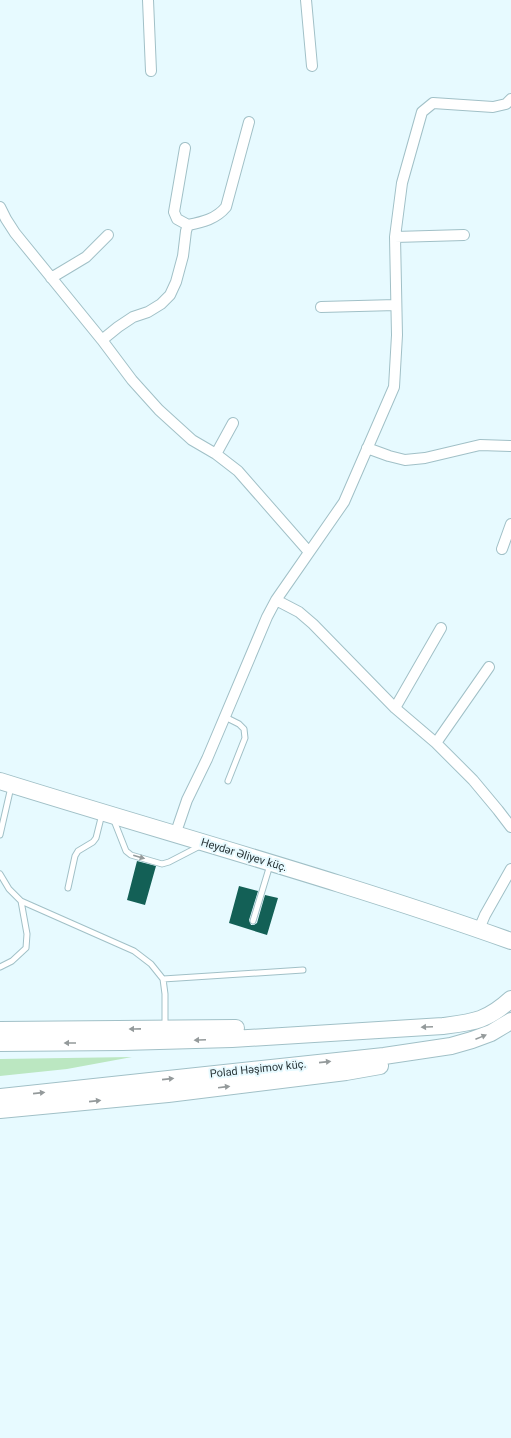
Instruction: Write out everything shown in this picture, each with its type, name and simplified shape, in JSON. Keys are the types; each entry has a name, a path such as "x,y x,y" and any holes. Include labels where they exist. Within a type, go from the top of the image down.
{"main road":[{"name":"Heydər Əliyev küç.","path":"6,782 483,930 509,941"},
{"path":"0,1043 232,1039 443,1026 472,1022 486,1018 509,1000"},
{"name":"Polad Həşimov küç.","path":"0,1098 384,1056 451,1046 491,1033 511,1021"},
{"path":"0,1030 384,1030"},
{"path":"0,1110 168,1094 346,1072 414,1058 451,1046"}],"street":[{"path":"148,0 151,71"},
{"path":"306,0 312,66"},
{"path":"175,834 187,800 207,759 254,647 276,600 344,502 394,387 397,335 395,237 402,182 422,112 433,103 493,107 506,104 511,99"},
{"path":"185,148 174,212 177,220 188,225 207,221 220,214 226,207 249,122"},
{"path":"0,206 15,233 102,340 132,380 159,410 192,440 216,454 238,471 308,552"},
{"path":"102,340 133,317 148,312 161,304 170,295 176,282 183,256 188,225"},
{"path":"51,278 86,256 108,235"},
{"path":"395,237 464,235"},
{"path":"321,307 396,305"},
{"path":"216,454 233,423"},
{"path":"367,448 405,460 425,458 480,445 511,446"},
{"path":"502,549 511,524"},
{"path":"276,600 299,612 313,624 395,708 436,743 473,780 511,827"},
{"path":"395,708 441,628"},
{"path":"436,743 489,667"},
{"path":"483,930 485,914 511,869"}],"lane":[{"path":"225,717 239,724 244,729 244,738 228,781"},
{"path":"0,835 6,782"},
{"path":"107,814 126,851 131,855 162,864 169,862 205,843"},
{"path":"68,888 75,856 78,850 93,842 107,814"},
{"path":"253,922 271,863"},
{"path":"0,874 9,889 21,901 134,951 151,964 163,979 165,994 165,1029"},
{"path":"0,967 12,961 26,948 27,934 21,901"},
{"path":"163,979 303,970"}],"green space":[{"path":"132,1057 67,1069 0,1076 0,1059"}],"building":[{"path":"137,861 156,866 145,905 127,900"},
{"path":"239,886 258,891 249,920 251,925 257,923 265,895 278,898 267,935 229,923"}]}
